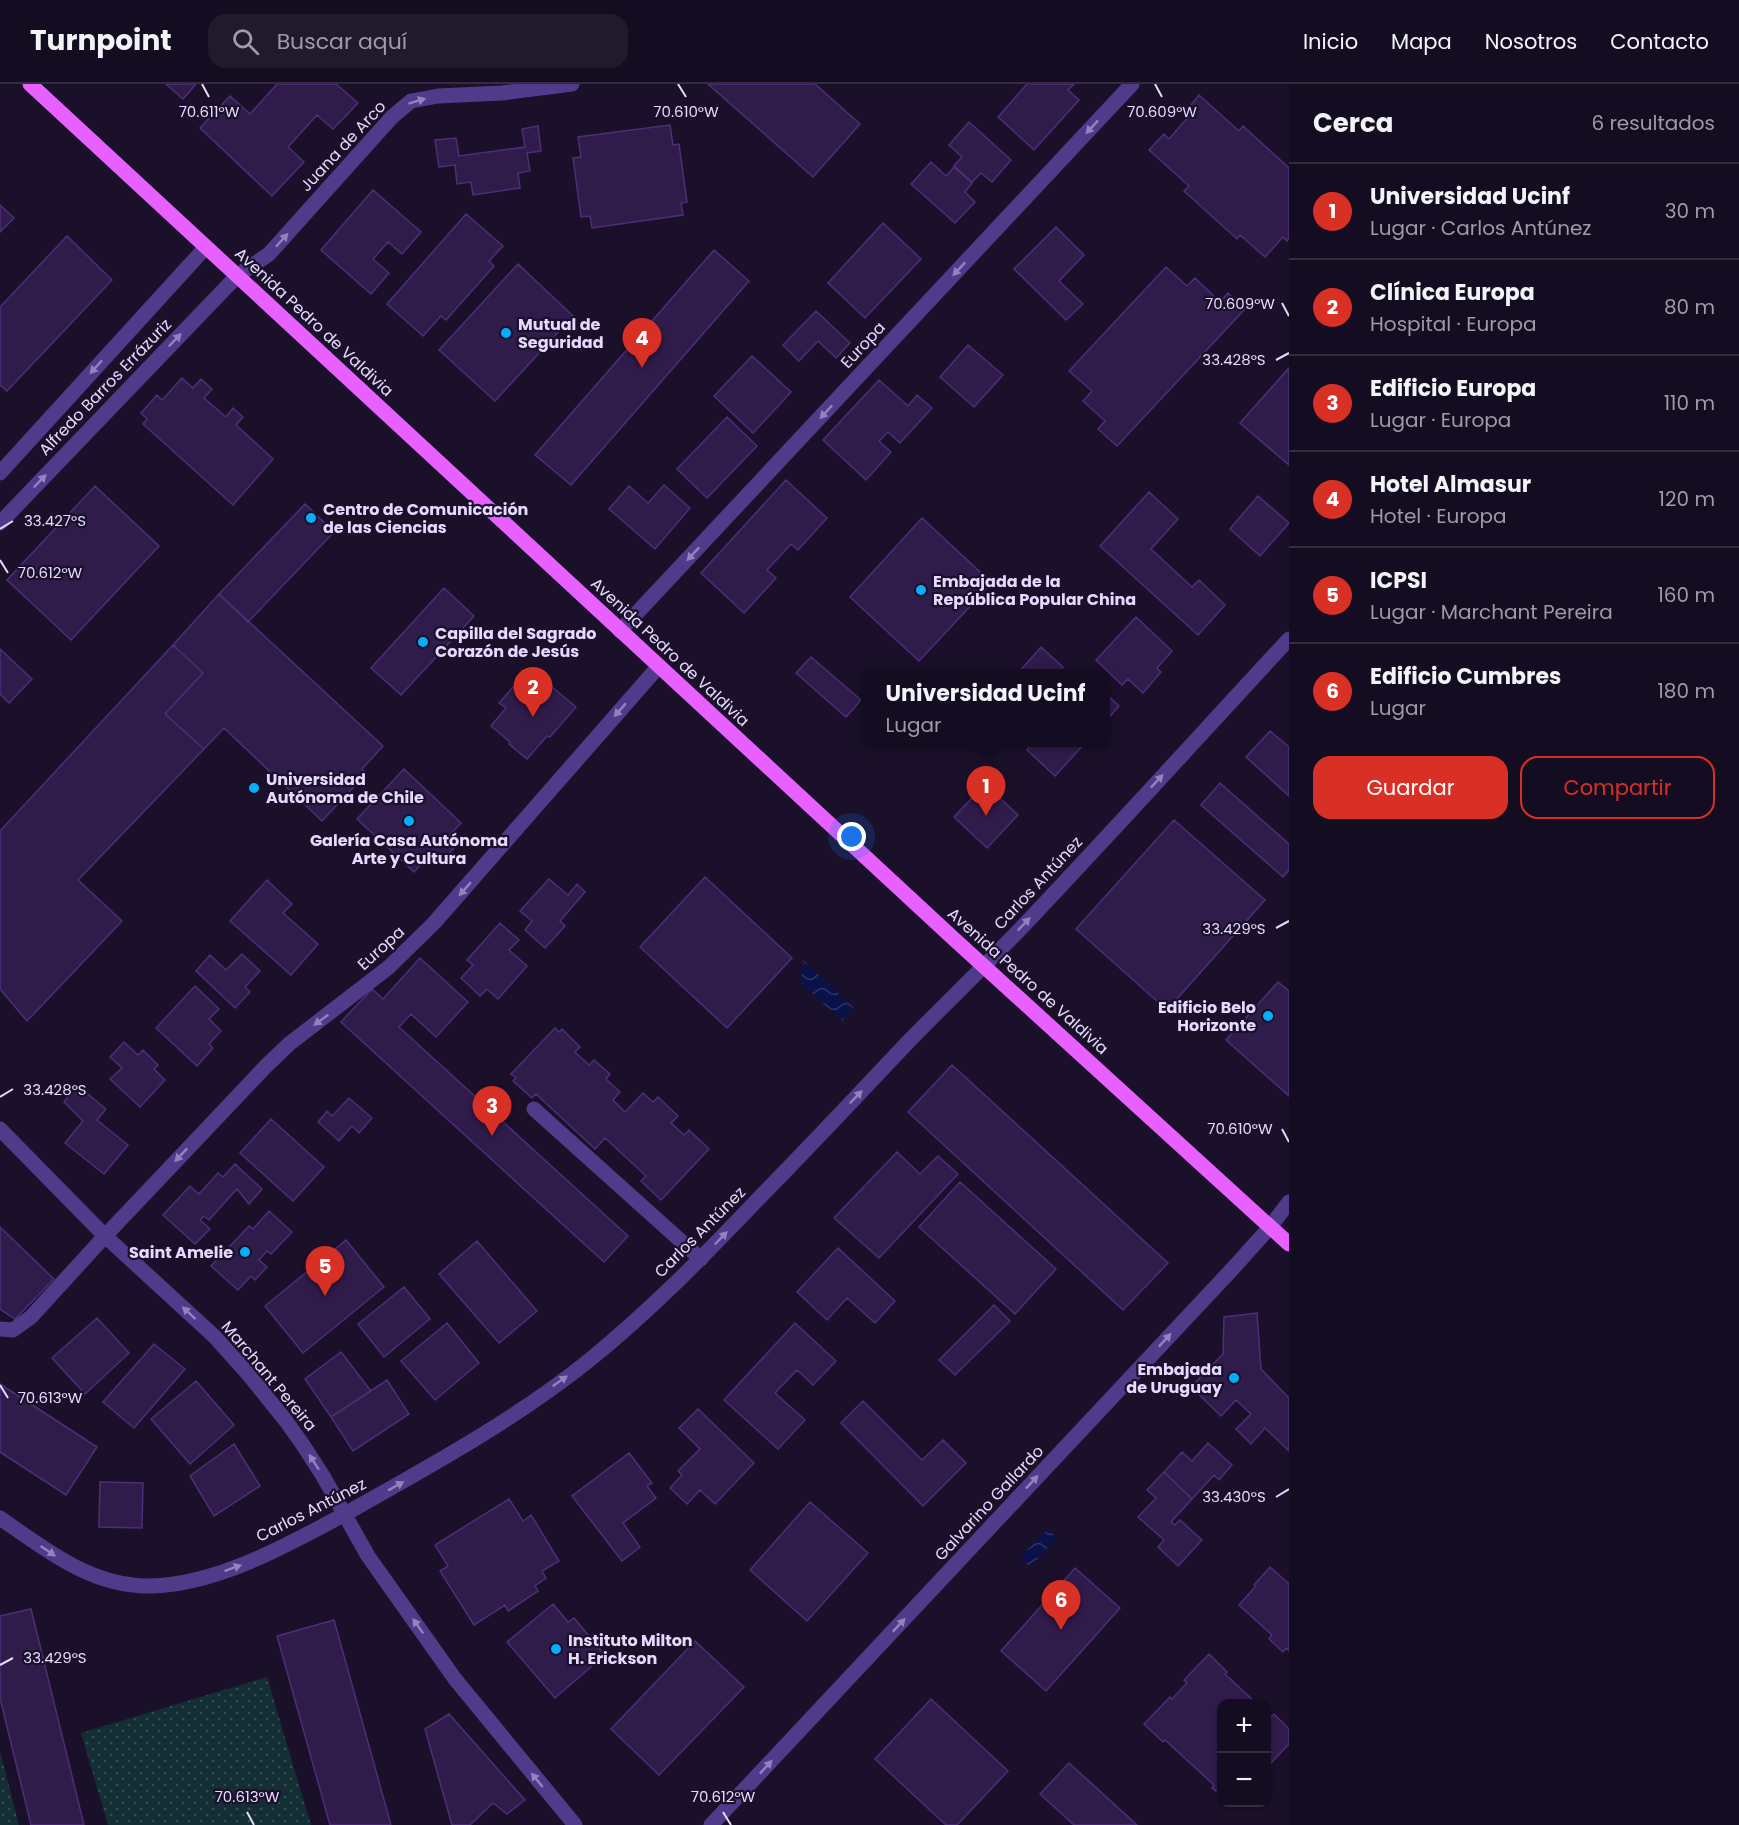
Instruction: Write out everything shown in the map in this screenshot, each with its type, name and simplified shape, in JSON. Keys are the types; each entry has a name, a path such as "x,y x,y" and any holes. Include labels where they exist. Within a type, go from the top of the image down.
{"main road":[{"name":"Avenida Pedro de Valdivia","path":"30,84 983,966 1289,1244"}],"street":[{"name":"Juana de Arco","path":"237,276 269,254 392,117 411,101 438,96 502,93 572,84"},
{"name":"Europa","path":"620,631 1132,84"},
{"name":"Alfredo Barros Errázuriz","path":"0,472 206,247"},
{"name":"Alfredo Barros Errázuriz","path":"0,523 237,276"},
{"name":"Carlos Antúnez","path":"0,1518 63,1561 88,1574 115,1583 145,1586 178,1584 211,1576 249,1562 344,1514 415,1475 524,1407 583,1365 633,1323 701,1259 1032,916 1289,639"},
{"name":"Europa","path":"0,1329 13,1330 31,1317 266,1066 289,1044 388,967 434,923 659,666"},
{"path":"534,1109 701,1259"},
{"name":"Marchant Pereira","path":"0,1129 105,1236 215,1337 249,1375 303,1445 368,1556 455,1679 569,1823"},
{"name":"Galvarino Gallardo","path":"711,1825 1270,1227 1289,1202"}],"green space":[{"path":"267,1677 311,1825 108,1825 81,1733"},
{"path":"0,1751 19,1825 0,1825"}],"water":[{"path":"803,960 854,1008 842,1021 801,983"},
{"path":"1048,1529 1057,1538 1030,1567 1020,1557"}],"building":[{"path":"166,84 196,84 183,99"},
{"path":"277,84 336,84 358,103 333,129 317,115 288,147 304,162 272,196 200,128 230,96 250,114"},
{"path":"708,84 815,84 860,124 813,177"},
{"path":"1027,84 1074,84 1068,90 1079,100 1034,150 998,117"},
{"path":"1199,95 1239,131 1243,126 1289,168 1289,238 1287,241 1283,237 1265,257 1240,235 1237,239 1184,191 1189,186 1149,150 1164,134 1169,139 1189,116 1185,112"},
{"path":"969,122 1011,160 992,182 981,173 972,182 954,166 962,157 949,145"},
{"path":"670,125 673,145 679,144 687,202 681,203 683,215 592,228 590,216 581,217 573,158 581,157 578,137"},
{"path":"538,126 541,151 527,153 530,171 518,173 520,188 473,195 471,182 457,184 455,165 439,167 435,140 456,138 459,156 525,147 522,129"},
{"path":"931,162 946,176 954,167 972,183 965,192 975,202 955,223 911,184"},
{"path":"373,190 421,232 402,254 388,242 373,259 389,273 371,294 321,250"},
{"path":"0,205 14,218 0,232"},
{"path":"466,214 503,246 489,261 494,266 446,320 441,316 423,336 387,304"},
{"path":"883,223 921,259 865,318 828,283"},
{"path":"1056,227 1084,255 1059,281 1083,304 1066,320 1014,269"},
{"path":"67,236 112,280 7,391 0,385 0,307"},
{"path":"714,250 749,281 571,485 535,455"},
{"name":"Mutual de Seguridad","path":"518,264 573,316 495,401 439,350"},
{"path":"1166,267 1187,286 1195,278 1220,302 1228,293 1245,309 1117,446 1098,429 1105,421 1083,401 1092,391 1069,371"},
{"path":"816,311 850,343 836,358 818,341 799,361 783,345"},
{"path":"968,345 1003,375 974,407 940,377"},
{"path":"752,356 791,392 753,433 714,396"},
{"path":"1289,368 1289,465 1240,423"},
{"path":"182,378 193,388 201,379 212,389 204,398 226,417 233,408 243,417 236,425 273,459 233,505 143,424 147,419 141,413 157,395 162,400"},
{"path":"879,380 908,406 917,395 932,408 900,443 888,432 879,441 891,452 866,480 823,440"},
{"path":"727,417 757,446 707,498 677,469"},
{"path":"786,480 827,518 798,550 791,544 767,570 776,578 744,613 701,573"},
{"path":"664,485 690,508 655,549 609,509 629,486 648,503"},
{"path":"95,486 159,546 71,640 7,580"},
{"path":"1149,492 1178,519 1151,549 1192,587 1199,580 1225,605 1198,635 1100,546"},
{"path":"1258,496 1289,523 1260,556 1230,529"},
{"path":"305,504 334,532 248,622 219,594"},
{"name":"Embajada de la República Popular China","path":"922,518 992,583 919,661 850,597"},
{"name":"Capilla del Sagrado Corazón de Jesús","path":"444,588 474,616 401,695 371,668"},
{"path":"219,594 383,746 362,769 366,774 322,821 224,728 204,749 165,714 203,673 173,645"},
{"path":"1136,617 1172,651 1157,668 1161,672 1143,693 1128,679 1122,685 1110,673 1110,669 1105,669 1096,660"},
{"path":"173,645 203,673 165,714 204,749 78,880 122,921 27,1021 0,989 0,831"},
{"path":"1041,647 1063,667 1061,669 1021,669"},
{"path":"0,649 32,679 9,703 0,694"},
{"path":"811,657 861,700 846,717 796,673"},
{"path":"539,676 576,707 527,759 491,726 506,708 499,703 513,687 523,695"},
{"path":"1110,698 1119,706 1110,716"},
{"path":"1270,731 1289,747 1289,796 1246,757"},
{"path":"1029,747 1081,747 1055,776 1027,750"},
{"name":"Galería Casa Autónoma Arte y Cultura","path":"404,769 461,823 445,840 454,848 438,865 429,856 414,872 357,819"},
{"path":"1220,783 1289,844 1289,870 1283,877 1201,805"},
{"path":"985,784 1018,815 987,848 954,817"},
{"path":"1174,820 1265,900 1167,1010 1076,929"},
{"path":"705,877 792,958 727,1028 640,947"},
{"path":"549,879 568,895 577,884 585,892 560,921 565,926 545,948 525,930 532,921 520,911"},
{"path":"267,880 292,904 283,913 318,944 291,975 230,921"},
{"path":"500,923 519,940 509,950 527,966 498,999 487,989 480,996 461,978 473,965 467,960"},
{"path":"242,954 260,971 245,987 250,992 235,1008 196,971 210,955 226,970"},
{"path":"420,958 468,1002 436,1037 411,1014 399,1027 628,1236 604,1262 341,1022 372,989 383,999"},
{"name":"Edificio Belo Horizonte","path":"1278,982 1289,991 1289,1096 1226,1040"},
{"path":"195,986 219,1009 209,1019 221,1031 209,1044 213,1048 197,1066 156,1028"},
{"path":"555,1028 559,1032 562,1029 580,1047 575,1052 589,1065 594,1060 610,1074 606,1079 620,1092 613,1100 625,1112 643,1093 653,1102 658,1097 678,1116 671,1123 684,1135 689,1130 709,1149 661,1200 641,1181 646,1176 605,1138 595,1149 536,1094 532,1098 513,1081 516,1078 511,1074"},
{"path":"124,1042 138,1055 143,1050 158,1065 154,1069 165,1080 140,1107 110,1079 122,1068 110,1057"},
{"path":"952,1065 1168,1263 1123,1310 908,1112"},
{"path":"77,1085 106,1109 97,1120 128,1145 104,1174 65,1143 83,1121 64,1102"},
{"path":"349,1098 372,1118 359,1133 352,1126 339,1141 318,1122 327,1111 332,1116"},
{"path":"271,1119 324,1167 293,1201 240,1153"},
{"path":"897,1152 920,1174 938,1156 958,1174 879,1258 834,1218"},
{"path":"235,1164 262,1189 249,1204 237,1189 209,1220 204,1216 200,1220 210,1229 195,1244 163,1215 190,1186 199,1194 218,1173 223,1177"},
{"path":"960,1182 1056,1269 1015,1314 919,1227"},
{"name":"Saint Amelie","path":"269,1211 292,1232 271,1254 267,1251 259,1260 267,1267 255,1280 251,1276 238,1290 211,1266 249,1226 253,1229"},
{"path":"0,1227 54,1279 15,1319 0,1309"},
{"path":"346,1240 384,1287 303,1353 265,1306"},
{"path":"477,1241 537,1311 499,1343 439,1274"},
{"path":"838,1248 895,1301 875,1323 847,1298 827,1320 797,1292"},
{"path":"404,1287 430,1319 384,1357 358,1324"},
{"path":"994,1305 1010,1321 955,1375 939,1360"},
{"name":"Embajada de Uruguay","path":"1257,1313 1261,1369 1289,1398 1289,1451 1265,1428 1251,1444 1236,1429 1251,1414 1236,1400 1221,1416 1191,1387 1223,1354 1224,1317"},
{"path":"97,1318 129,1353 85,1394 52,1358"},
{"path":"447,1323 479,1363 435,1400 401,1361"},
{"path":"795,1323 836,1361 813,1385 797,1370 775,1393 805,1420 778,1449 724,1400"},
{"path":"154,1344 185,1369 134,1428 103,1402"},
{"path":"341,1352 371,1391 331,1417 305,1379"},
{"path":"387,1380 409,1414 353,1451 331,1417"},
{"path":"196,1381 234,1425 190,1464 151,1419"},
{"path":"0,1384 97,1447 66,1495 0,1452"},
{"path":"863,1401 922,1460 943,1440 966,1463 923,1506 841,1423"},
{"path":"698,1409 754,1463 715,1504 700,1490 687,1504 670,1488 682,1475 678,1471 700,1449 679,1428"},
{"path":"1208,1443 1232,1465 1219,1480 1214,1475 1192,1499 1164,1472 1182,1452 1192,1461"},
{"path":"234,1444 260,1486 214,1516 190,1476"},
{"path":"629,1453 652,1483 647,1486 656,1498 623,1523 640,1547 622,1561 572,1496"},
{"path":"1164,1472 1192,1499 1171,1522 1175,1525 1180,1520 1202,1540 1178,1566 1158,1547 1164,1540 1138,1517 1156,1498 1147,1490"},
{"path":"100,1482 143,1483 142,1528 99,1527"},
{"path":"509,1499 523,1521 531,1515 559,1561 542,1571 546,1578 535,1586 538,1591 508,1611 505,1605 474,1625 440,1571 448,1566 435,1545"},
{"path":"810,1502 868,1553 807,1621 750,1570"},
{"path":"1270,1567 1289,1584 1289,1651 1286,1648 1283,1652 1269,1639 1272,1635 1239,1605"},
{"path":"1075,1568 1120,1608 1046,1691 1001,1651"},
{"name":"Instituto Milton H. Erickson","path":"553,1604 568,1622 574,1618 605,1655 555,1698 507,1642"},
{"path":"31,1609 84,1825 31,1825 0,1698 0,1616"},
{"path":"334,1620 391,1825 330,1825 277,1636"},
{"path":"695,1641 744,1687 659,1775 611,1729"},
{"path":"1209,1654 1227,1672 1225,1674 1252,1699 1217,1699 1217,1792 1212,1788 1214,1785 1144,1724 1187,1683 1184,1680"},
{"path":"931,1699 1008,1771 957,1825 946,1825 875,1759"},
{"path":"449,1714 525,1800 507,1814 493,1803 470,1825 452,1825 425,1729"},
{"path":"1274,1714 1289,1729 1289,1744 1271,1763 1271,1717"},
{"path":"1069,1763 1137,1825 1074,1825 1040,1794"}],"place":[{"name":"Mutual de Seguridad","path":"506,333"},
{"name":"Hotel Almasur","path":"642,368"},
{"name":"Centro de Comunicación de las Ciencias","path":"311,518"},
{"name":"Embajada de la República Popular China","path":"921,590"},
{"name":"Capilla del Sagrado Corazón de Jesús","path":"423,642"},
{"name":"Clínica Europa","path":"533,717"},
{"name":"Universidad Autónoma de Chile","path":"254,788"},
{"name":"Universidad Ucinf","path":"986,816"},
{"name":"Galería Casa Autónoma Arte y Cultura","path":"409,821"},
{"name":"Edificio Belo Horizonte","path":"1268,1016"},
{"name":"Edificio Europa","path":"492,1136"},
{"name":"Saint Amelie","path":"245,1252"},
{"name":"ICPSI","path":"325,1296"},
{"name":"Embajada de Uruguay","path":"1234,1378"},
{"name":"Edificio Cumbres","path":"1061,1630"},
{"name":"Instituto Milton H. Erickson","path":"556,1649"}]}
